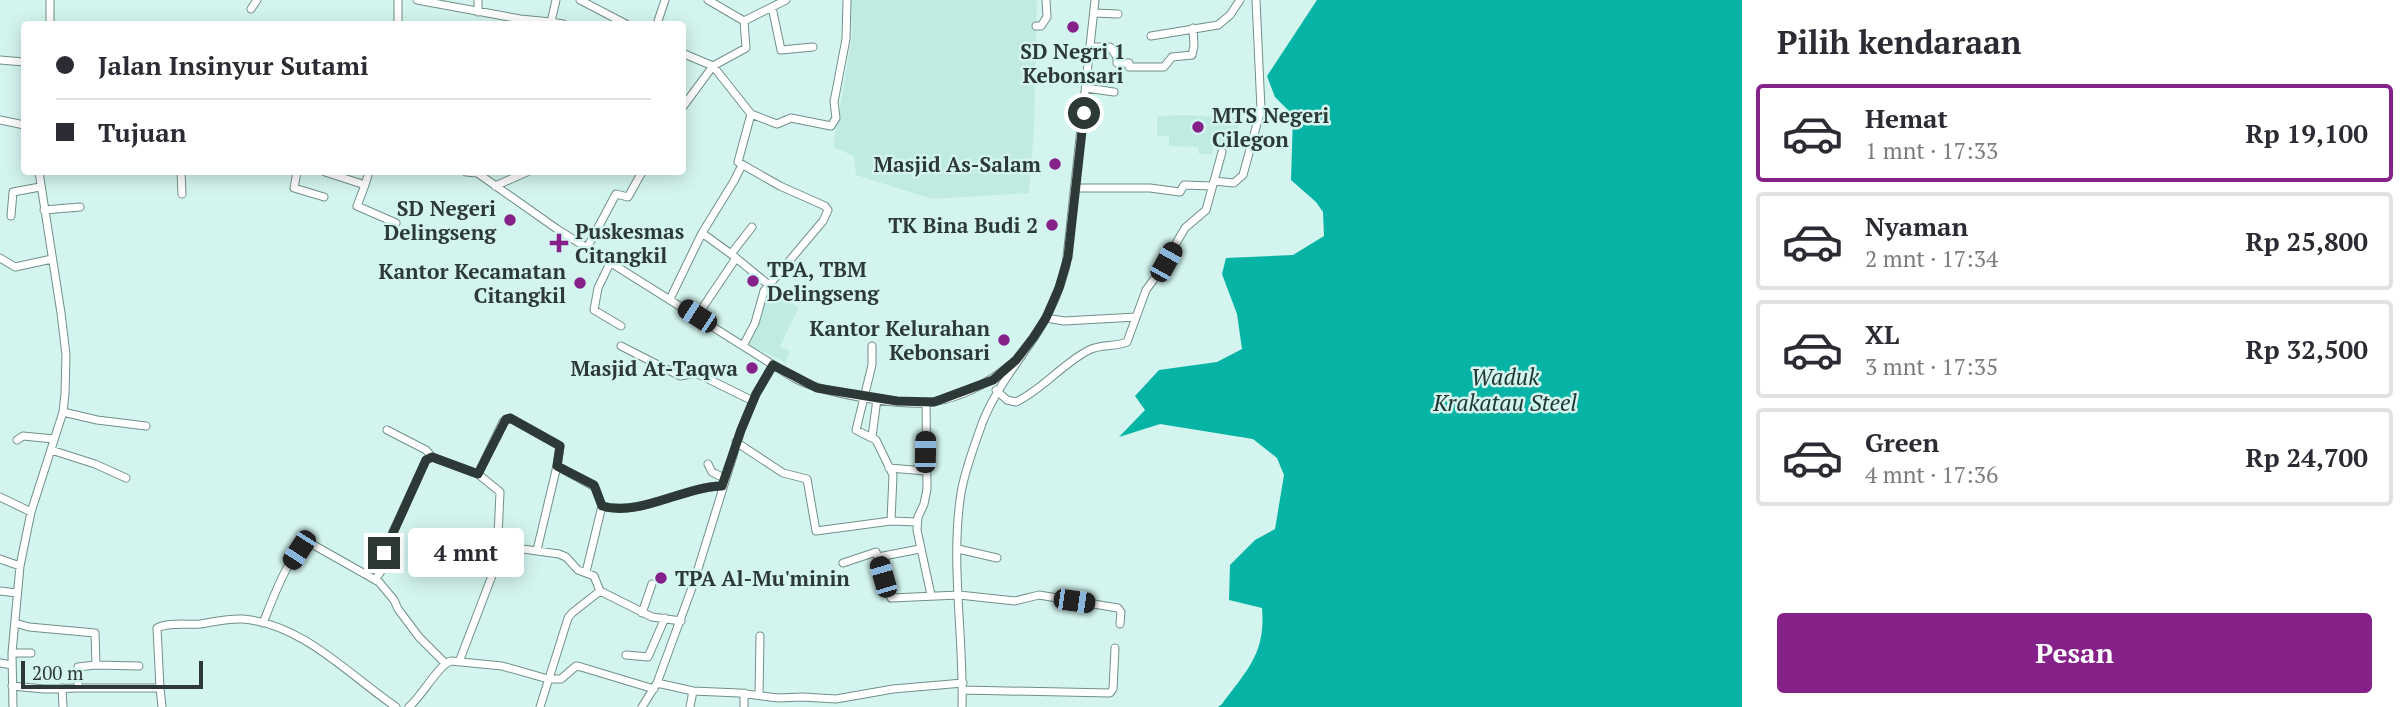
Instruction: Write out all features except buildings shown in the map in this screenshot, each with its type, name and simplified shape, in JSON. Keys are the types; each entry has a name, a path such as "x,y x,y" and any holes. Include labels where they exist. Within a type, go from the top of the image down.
{"street":[{"path":"50,0 50,21"},
{"path":"251,9 257,0"},
{"path":"397,0 398,21"},
{"path":"418,0 544,21"},
{"path":"478,0 478,12"},
{"path":"551,21 556,0"},
{"path":"580,0 619,21"},
{"path":"658,21 665,0"},
{"path":"708,0 744,21"},
{"path":"744,21 786,0"},
{"path":"686,55 713,66 751,114 777,124 791,118 819,125 833,125 836,118 836,90 846,39 847,0"},
{"path":"1036,26 1041,26 1047,17 1046,0"},
{"path":"962,707 958,549 962,490 982,425 997,392 1046,318 1066,266 1095,0"},
{"path":"1151,36 1218,25 1240,0"},
{"path":"1075,188 1150,188 1180,192 1184,185 1234,183 1243,175 1261,109 1256,0"},
{"path":"772,7 781,50 813,47"},
{"path":"1094,13 1118,14"},
{"path":"607,16 608,21"},
{"path":"686,103 713,66 746,48 744,21"},
{"path":"1091,47 1110,47 1117,57 1117,63 1129,63 1129,67 1164,67 1172,57 1192,55 1193,28"},
{"path":"0,60 21,62"},
{"path":"1086,89 1114,92"},
{"path":"743,346 755,323 761,296 823,221 828,210 825,206 780,186 738,162 751,114"},
{"path":"0,120 21,124"},
{"path":"993,380 997,392 1011,402 1020,400 1064,365 1090,350 1125,344 1146,290 1185,228 1206,210 1222,152"},
{"path":"670,299 702,233 742,165"},
{"path":"13,707 12,653 20,566 31,512 63,412 66,355 39,175"},
{"path":"181,175 182,194"},
{"path":"296,175 294,188 324,197"},
{"path":"334,175 365,185"},
{"path":"368,175 357,206 396,223"},
{"path":"481,175 610,263 773,365 817,388 877,399 926,402 941,400 993,380 1016,360"},
{"path":"495,186 520,175"},
{"path":"587,248 616,194 628,197 640,175"},
{"path":"11,216 13,192 40,187"},
{"path":"44,210 80,207"},
{"path":"697,316 752,227"},
{"path":"702,233 769,285"},
{"path":"0,258 15,267 52,259"},
{"path":"610,263 598,288 594,310 621,326"},
{"path":"1046,318 1064,321 1136,317"},
{"path":"621,346 680,376 696,373 753,401"},
{"path":"872,346 872,365 856,430 876,440 889,468 893,483 891,521"},
{"path":"642,707 656,686 681,621 707,546 736,442 753,401 773,365"},
{"path":"872,437 877,399"},
{"path":"926,402 925,500 917,522 920,549 931,595"},
{"path":"63,412 97,420 146,426"},
{"path":"478,474 503,422 510,418 560,446 537,550"},
{"path":"387,430 426,450 432,457 478,474 500,492 498,536 503,547 537,550 566,557 578,570 594,576 600,591 655,618 681,621"},
{"path":"17,440 23,436 54,439"},
{"path":"736,442 783,473 807,479 816,531 891,521 917,522"},
{"path":"51,450 126,478"},
{"path":"375,580 385,565 386,547 411,492 426,460 432,457"},
{"path":"708,464 710,470 723,482"},
{"path":"557,466 594,485 602,506 586,572"},
{"path":"889,468 926,471"},
{"path":"602,506 627,509 723,482"},
{"path":"0,497 31,512"},
{"path":"263,623 274,593 307,542 375,580 394,600 419,637 445,663 514,668 548,679 561,679 576,666 656,686 836,703 892,690 946,687 1110,693 1114,689 1115,648"},
{"path":"459,662 503,547"},
{"path":"878,557 920,549"},
{"path":"958,549 997,558"},
{"path":"843,564 875,551 890,597 959,594 1015,601 1039,595 1116,607 1121,612 1120,624"},
{"path":"0,559 20,566"},
{"path":"642,613 652,584"},
{"path":"0,591 17,593"},
{"path":"540,707 568,618 600,591"},
{"path":"626,655 648,657 665,618"},
{"path":"163,707 156,631 161,625 187,626 229,619 263,623 311,643 396,707"},
{"path":"15,623 29,627 95,633 96,665"},
{"path":"758,695 760,636"},
{"path":"12,653 31,653"},
{"path":"0,663 12,665"},
{"path":"409,707 425,692 445,663"},
{"path":"78,688 78,667 139,666"},
{"path":"12,687 160,688"},
{"path":"62,688 64,707"},
{"path":"690,707 693,691"},
{"path":"744,693 744,707"}],"shaded area":[{"path":"851,0 1037,0 1034,128 1029,193 932,199 856,175 854,156 833,147 852,37"},
{"name":"MTS Negeri Cilegon","path":"1157,116 1239,118 1238,146 1222,146 1213,149 1212,154 1199,154 1198,147 1169,146 1169,136 1157,136"},
{"path":"769,293 799,307 780,346 790,351 785,362 745,343"}],"water":[{"name":"Waduk Krakatau Steel","path":"1317,0 1742,0 1742,707 1218,707 1253,660 1261,637 1262,608 1229,600 1230,565 1255,540 1275,529 1284,475 1277,458 1253,439 1160,424 1119,437 1145,410 1135,396 1159,370 1217,362 1242,349 1237,314 1222,274 1226,258 1293,255 1324,236 1323,212 1316,202 1291,180 1293,115 1275,97 1267,76"}],"place":[{"name":"SD Negri 1 Kebonsari","path":"1073,27"},
{"name":"MTS Negeri Cilegon","path":"1198,127"},
{"name":"Masjid As-Salam","path":"1055,164"},
{"name":"SD Negeri Delingseng","path":"510,220"},
{"name":"TK Bina Budi 2","path":"1052,225"},
{"name":"Puskesmas Citangkil","path":"559,243"},
{"name":"TPA, TBM Delingseng","path":"753,281"},
{"name":"Kantor Kecamatan Citangkil","path":"580,283"},
{"name":"Kantor Kelurahan Kebonsari","path":"1004,340"},
{"name":"Masjid At-Taqwa","path":"752,368"},
{"name":"TPA Al-Mu'minin","path":"661,578"}],"route":[{"path":"384,553 426,460 432,457 478,474 506,419 510,418 560,446 557,466 594,485 602,506 627,509 693,489 722,486 736,442 756,394 773,365 817,388 897,401 934,402 993,380 1016,360 1033,338 1046,318 1059,288 1068,257 1084,113"}]}
